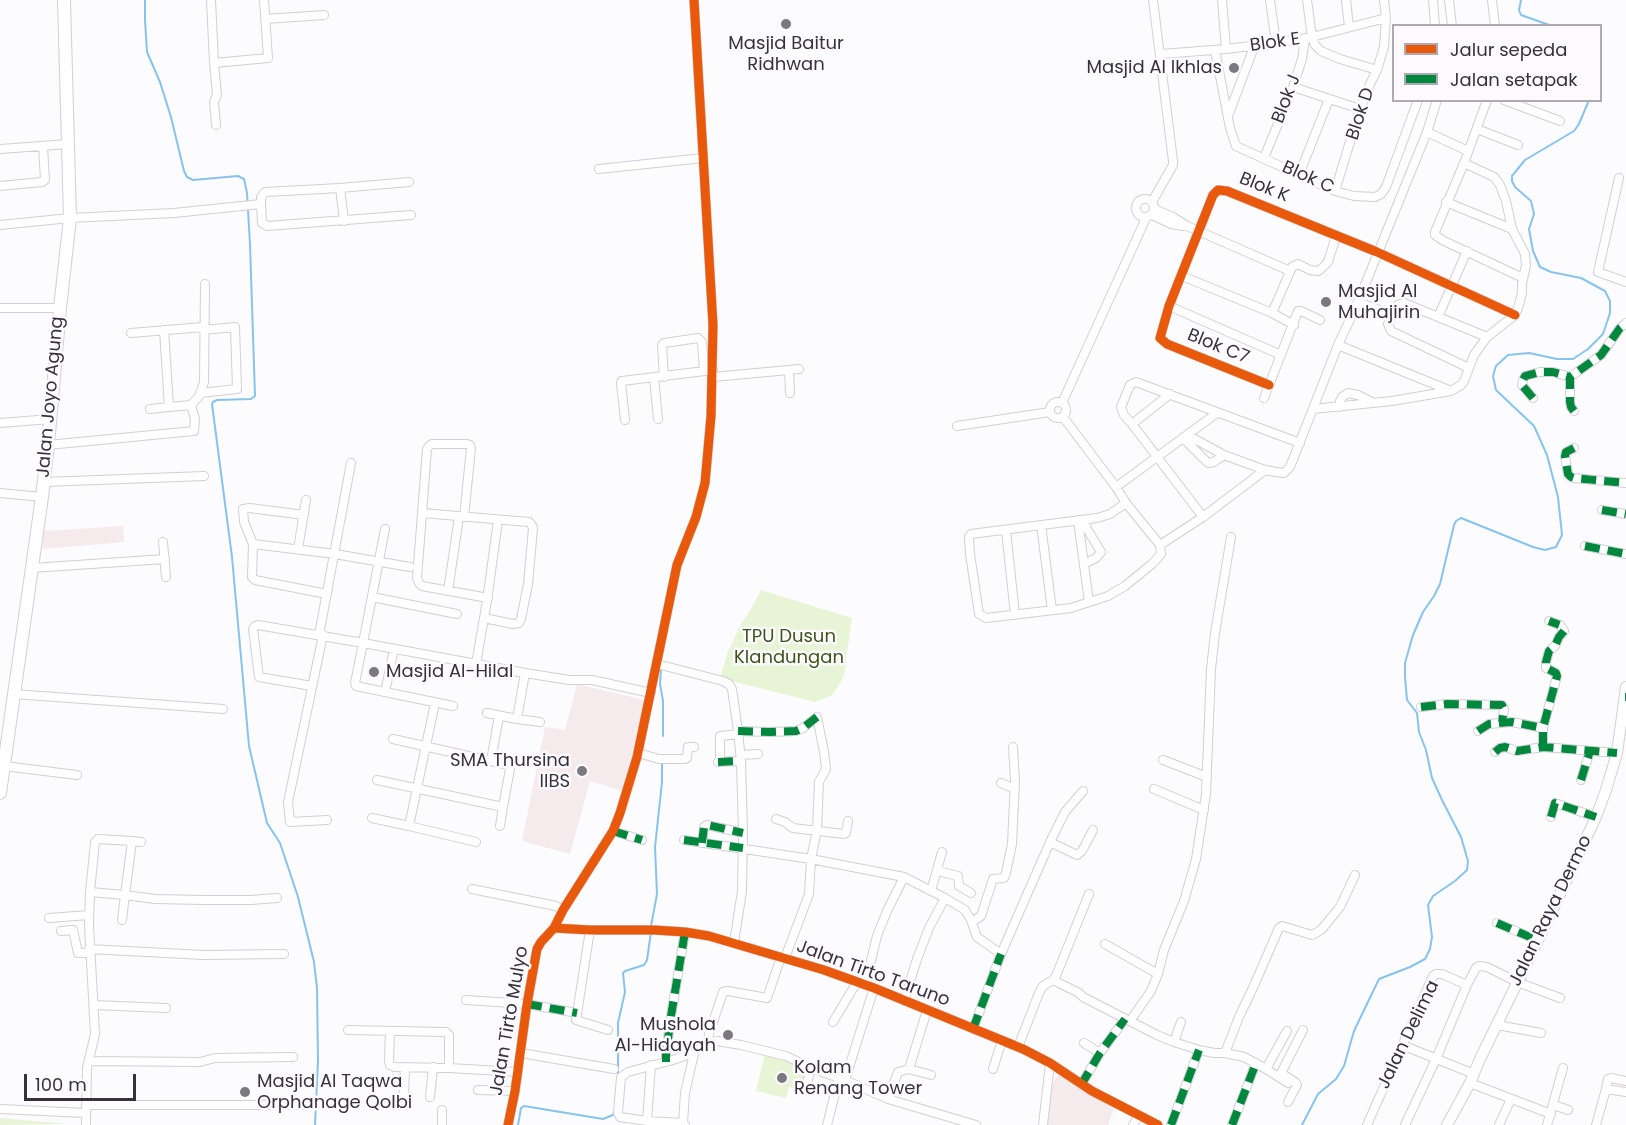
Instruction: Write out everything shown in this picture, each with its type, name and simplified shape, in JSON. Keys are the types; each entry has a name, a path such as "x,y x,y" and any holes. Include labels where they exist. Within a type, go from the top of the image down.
{"main road":[{"name":"Jalan Joyo Agung","path":"0,793 44,482 70,218 64,0"}],"street":[{"path":"211,0 217,95 214,102 216,125"},
{"path":"214,63 268,58 264,0"},
{"path":"694,0 713,325 710,373"},
{"path":"1062,403 1173,165 1154,0"},
{"path":"1222,0 1226,49"},
{"path":"1270,0 1276,44"},
{"name":"Blok J","path":"1264,158 1293,87 1308,38 1307,0"},
{"path":"1346,0 1349,27"},
{"name":"Blok D","path":"1335,191 1360,109 1384,47 1386,18 1384,0"},
{"path":"1432,0 1435,24"},
{"path":"1449,0 1452,24"},
{"path":"1492,0 1495,24"},
{"path":"265,19 324,15"},
{"name":"Blok E","path":"1161,57 1276,44 1386,18"},
{"path":"1308,38 1321,51 1330,56 1377,70"},
{"path":"1228,116 1254,47"},
{"name":"Blok C","path":"1215,50 1233,141 1236,146 1335,191 1354,196 1375,197 1381,194 1386,187 1417,102"},
{"path":"1293,87 1360,109"},
{"path":"1299,175 1329,99"},
{"path":"1185,436 1224,455 1264,470 1284,473 1290,467 1427,132 1436,102"},
{"path":"1486,102 1435,235 1523,278"},
{"path":"1509,102 1560,121"},
{"path":"1477,129 1518,145"},
{"path":"1427,132 1468,151"},
{"path":"0,149 68,144"},
{"path":"0,186 45,180 43,146"},
{"path":"599,169 703,158"},
{"path":"1313,409 1374,403 1451,391 1462,384 1474,356 1487,337 1515,315 1526,265 1525,254 1512,229 1500,185 1494,177 1464,163"},
{"path":"1619,178 1598,272 1626,282"},
{"path":"0,225 70,218 174,213 252,205 265,192 409,182"},
{"path":"340,188 344,221"},
{"name":"Blok K","path":"1160,336 1169,306 1213,195 1223,189 1377,252 1515,315"},
{"path":"1446,202 1512,229"},
{"path":"252,205 262,223 267,226 411,215"},
{"path":"1151,211 1173,217 1187,226 1290,271"},
{"path":"1272,313 1294,264 1318,271 1324,267 1328,262 1336,236"},
{"path":"1438,317 1467,251"},
{"path":"1182,276 1272,313 1294,325"},
{"path":"150,409 191,405 200,393 204,382 205,284"},
{"path":"1358,302 1392,315"},
{"path":"1469,368 1391,331 1388,324 1397,305 1404,303 1487,337"},
{"path":"1169,306 1281,355"},
{"path":"0,308 60,308"},
{"path":"1264,398 1299,310 1320,320"},
{"path":"1570,377 1601,355 1626,323"},
{"path":"131,333 235,327 237,389 200,393"},
{"path":"164,330 169,407"},
{"name":"Blok C7","path":"1160,336 1161,340 1167,344 1269,385"},
{"path":"664,376 662,345 698,338 702,342 710,373"},
{"path":"1338,345 1451,391"},
{"path":"625,420 622,381 710,373 794,370 790,393"},
{"path":"1533,398 1522,385 1525,376 1552,372 1570,377"},
{"name":"Jalan Tirto Mulyo","path":"508,1125 537,949 554,928 613,831 628,792 677,565 696,517 705,483 710,444 710,373"},
{"path":"1570,377 1570,402 1574,411"},
{"path":"654,378 658,418"},
{"path":"1203,517 1124,415 1120,407 1131,383 1140,383 1300,443"},
{"path":"1340,406 1342,397 1348,393 1374,403"},
{"path":"1132,424 1170,394"},
{"path":"1054,403 1062,403 1066,410 1063,417 1054,418 1050,408 1054,403"},
{"path":"48,445 194,431 195,419 191,405"},
{"path":"957,426 1050,412"},
{"path":"1116,487 1217,413"},
{"path":"1063,417 1160,545 1161,554 1115,593 1071,608 986,618 979,614 970,555 969,537 971,534 1041,525 1082,525 1110,514 1126,503"},
{"path":"0,423 51,419"},
{"path":"1185,436 1210,463 1224,455"},
{"path":"448,591 471,448 467,444 432,444 429,446 417,578 418,583 422,586 448,591 488,598"},
{"path":"1574,448 1566,452 1565,456 1568,474 1571,477 1626,483"},
{"path":"327,820 292,822 289,819 289,800 312,686 351,464"},
{"path":"1160,545 1203,517 1264,470"},
{"path":"44,482 204,476"},
{"path":"0,493 42,497"},
{"path":"298,549 306,501"},
{"path":"304,515 243,509 244,522 253,544 251,574 253,579 327,594"},
{"path":"1602,510 1626,514"},
{"path":"422,513 531,524 533,528 528,584 521,619 519,623 513,624 484,618"},
{"path":"476,664 488,598 498,520"},
{"path":"1041,525 1052,610"},
{"path":"1082,525 1089,602"},
{"path":"1082,525 1101,552 1096,558 1084,564"},
{"path":"385,529 356,686 453,706"},
{"path":"1006,530 1015,615"},
{"path":"1081,1085 1100,1053 1142,1005 1151,991 1196,859 1207,777 1211,669 1231,537"},
{"path":"163,542 166,577"},
{"path":"253,544 335,554 410,567"},
{"path":"1585,546 1626,554"},
{"path":"32,568 165,559"},
{"path":"372,597 457,614"},
{"path":"1543,747 1543,728 1557,676 1556,673 1546,668 1546,662 1549,651 1556,646 1564,631 1560,625 1549,621"},
{"path":"312,686 259,677 253,629 255,626 321,635 525,673 569,680 592,680 651,693"},
{"path":"385,692 393,649"},
{"path":"657,663 723,681 729,684 733,695 741,758 743,833 742,891 734,943"},
{"path":"517,719 525,673"},
{"name":"Jalan Raya Dermo","path":"1447,1125 1472,1079 1596,817 1620,751 1626,687"},
{"path":"13,694 223,709"},
{"path":"409,826 435,703"},
{"path":"1421,706 1500,705 1504,709 1502,722"},
{"path":"487,713 540,722"},
{"path":"491,761 499,716"},
{"path":"695,1049 685,1093 684,1124 622,1122 618,1113 621,1077 628,1072 666,1058 687,1055 708,1039 723,992 767,998 809,894 811,859 817,830 819,782 826,769 817,717 813,722 796,731 720,736 719,762 758,754"},
{"path":"1478,731 1489,724 1502,722 1517,722 1543,728"},
{"path":"393,739 508,765 500,826"},
{"path":"638,753 659,759 685,759 688,748 694,747"},
{"path":"971,920 981,916 993,879 1005,877 1011,844 1016,781 1013,747"},
{"path":"1495,752 1505,747 1517,751 1543,747 1620,751"},
{"path":"1581,780 1590,751"},
{"path":"1163,760 1207,777"},
{"path":"4,766 77,775"},
{"path":"377,780 503,807"},
{"path":"1001,783 1015,789"},
{"path":"1154,789 1204,810"},
{"path":"973,1029 1001,954 1050,842 1065,812 1083,791"},
{"path":"1551,817 1555,803 1596,817"},
{"path":"372,818 476,842"},
{"path":"776,819 793,828 844,834 848,821"},
{"path":"702,843 706,825 743,833"},
{"path":"1050,842 1077,855 1082,851 1093,830"},
{"path":"613,831 642,840"},
{"path":"86,1125 89,1061 94,1034 89,915 95,842 98,839 141,842"},
{"path":"684,840 811,859 904,877 965,910 977,937 1001,954"},
{"path":"122,920 132,841"},
{"path":"931,891 942,852"},
{"path":"938,871 958,876 959,886 970,893"},
{"path":"1225,1053 1279,928 1282,926 1312,935 1322,930 1340,907 1355,874"},
{"path":"827,1125 842,1079 877,936 904,877"},
{"path":"472,889 556,906 563,910"},
{"path":"90,892 155,899 277,898"},
{"path":"1018,1047 1038,993 1043,986 1053,980 1089,894"},
{"path":"904,1001 929,928 945,898"},
{"path":"49,918 89,915"},
{"path":"1497,923 1537,940"},
{"name":"Jalan Tirto Taruno","path":"554,928 650,930 709,936 866,985 1018,1047 1050,1063 1081,1085 1158,1125"},
{"path":"61,931 73,930 78,953 89,951 204,955 284,954"},
{"path":"590,930 576,1020 608,1030"},
{"path":"666,1058 685,932"},
{"path":"1105,944 1158,974"},
{"path":"1405,1125 1476,969 1483,966 1560,998"},
{"name":"Jalan Delima","path":"1367,1125 1431,980 1436,974 1443,974 1467,985"},
{"path":"1053,980 1174,1042 1199,1050 1244,1057 1295,1082 1297,1085 1288,1102"},
{"path":"833,1022 866,985"},
{"path":"466,1000 527,1004 577,1013"},
{"path":"94,1005 166,1008"},
{"path":"909,1069 927,1010"},
{"path":"1174,1042 1181,1022"},
{"path":"1497,1025 1541,1033"},
{"path":"348,1030 446,1032 449,1035 449,1068"},
{"path":"1280,1075 1303,1030"},
{"path":"390,1031 390,1065 518,1072"},
{"path":"1266,1069 1287,1031"},
{"path":"708,1039 786,1056 888,1099 970,1124"},
{"path":"993,1069 1002,1040"},
{"path":"1084,1043 1100,1053"},
{"path":"1402,1045 1436,1059 1510,1099 1552,1109 1569,1110"},
{"path":"1171,1125 1199,1050"},
{"path":"521,1053 614,1069"},
{"path":"89,1061 200,1062 215,1058 293,1057"},
{"path":"1043,1125 1050,1063"},
{"path":"1232,1125 1256,1063"},
{"path":"650,1122 651,1065"},
{"path":"404,1095 405,1067"},
{"path":"430,1097 433,1067"},
{"path":"808,1080 811,1068"},
{"path":"1547,1125 1563,1068"},
{"path":"888,1099 898,1072 909,1069 931,1075"},
{"path":"1280,1075 1288,1083"},
{"path":"1596,1125 1609,1078 1626,1081"},
{"path":"1606,1089 1626,1092"},
{"path":"478,1090 515,1091"},
{"path":"1499,1125 1510,1099"},
{"path":"0,1109 307,1105"},
{"path":"442,1110 442,1125"},
{"path":"1133,1125 1139,1116"}],"shaded area":[{"path":"123,526 124,542 43,549 43,531"},
{"name":"SMA Thursina IIBS","path":"577,684 643,700 643,706 623,791 590,781 570,854 522,841 545,727 565,730"},
{"path":"1060,1074 1092,1095 1115,1106 1108,1125 1045,1125 1050,1089"}],"green space":[{"name":"TPU Dusun Klandungan","path":"761,590 852,618 844,675 831,696 815,702 720,678 728,652 740,626"},
{"name":"Kolam Renang Tower","path":"765,1053 808,1070 804,1090 789,1087 786,1098 756,1091"},
{"path":"0,1118 67,1124 0,1125"}],"waterway":[{"path":"145,0 147,52 160,82 187,177 193,180 238,176 244,179 247,193 255,396 251,399 217,400 212,404 232,557 249,746 267,823 280,843 298,897 314,962 317,988 318,1061 315,1125"},
{"path":"1521,0 1519,10 1521,15 1546,24"},
{"path":"1302,1125 1318,1094 1336,1079 1344,1066 1354,1031 1379,979 1425,959 1432,937 1428,905 1433,896 1467,870 1468,861 1461,837 1432,778 1426,750 1419,732 1417,713 1407,700 1405,677 1405,663 1413,635 1423,612 1440,584 1454,525 1461,518 1545,550 1556,547 1562,535 1558,497 1547,455 1534,426 1496,390 1493,376 1496,366 1508,355 1529,353 1557,359 1573,359 1588,349 1603,334 1610,313 1610,301 1605,291 1581,278 1551,272 1540,267 1533,251 1529,229 1534,214 1531,201 1515,187 1512,181 1512,176 1525,160 1574,131 1588,102"},
{"path":"661,669 663,736"},
{"path":"651,926 657,894 655,847 662,762"},
{"path":"618,1077 618,1023 625,992 623,973 644,965 647,960 651,932"},
{"path":"518,1125 521,1108 524,1106 603,1119 613,1115 615,1109"}],"marked path":[{"path":"1574,411 1570,402 1570,377 1601,355 1626,323"},
{"path":"1533,398 1522,385 1525,376 1540,372 1553,372 1570,377"},
{"path":"1574,448 1566,452 1565,456 1568,474 1571,477 1626,483"},
{"path":"1602,510 1626,514"},
{"path":"1585,546 1626,554"},
{"path":"1543,747 1543,728 1557,676 1556,673 1546,668 1546,662 1549,651 1564,631 1560,625 1549,621"},
{"path":"1421,707 1447,704 1502,705 1504,709 1502,722"},
{"path":"738,731 796,731 817,717"},
{"path":"1478,731 1489,724 1512,722 1543,728"},
{"path":"1495,752 1505,747 1517,751 1543,747 1617,753"},
{"path":"1581,780 1590,751"},
{"path":"718,762 741,761"},
{"path":"1551,817 1555,803 1596,817"},
{"path":"702,843 704,827 707,825 743,833"},
{"path":"613,831 642,840"},
{"path":"684,840 743,848"},
{"path":"1497,923 1537,940"},
{"path":"666,1062 685,932"},
{"path":"973,1029 1001,954"},
{"path":"527,1004 577,1013"},
{"path":"1081,1085 1100,1053 1125,1019"},
{"path":"1171,1125 1199,1050"},
{"path":"1232,1125 1256,1063"}],"cycle path":[{"path":"508,1125 537,949 554,928 613,831 620,813 637,757 677,565 696,517 705,483 711,416 713,325 694,0"},
{"path":"1269,385 1167,344 1160,338 1169,306 1213,195 1218,190 1227,191 1377,252 1515,315"},
{"path":"554,928 685,932 709,936 824,970 1023,1049 1050,1063 1092,1091 1158,1125"}],"place":[{"name":"Masjid Baitur Ridhwan","path":"786,24"},
{"name":"Masjid Al Ikhlas","path":"1234,68"},
{"name":"Masjid Al Muhajirin","path":"1326,302"},
{"name":"Masjid Al-Hilal","path":"374,672"},
{"name":"SMA Thursina IIBS","path":"582,771"},
{"name":"Mushola Al-Hidayah","path":"728,1035"},
{"name":"Kolam Renang Tower","path":"782,1078"},
{"name":"Masjid Al Taqwa Orphanage Qolbi","path":"245,1092"}]}
